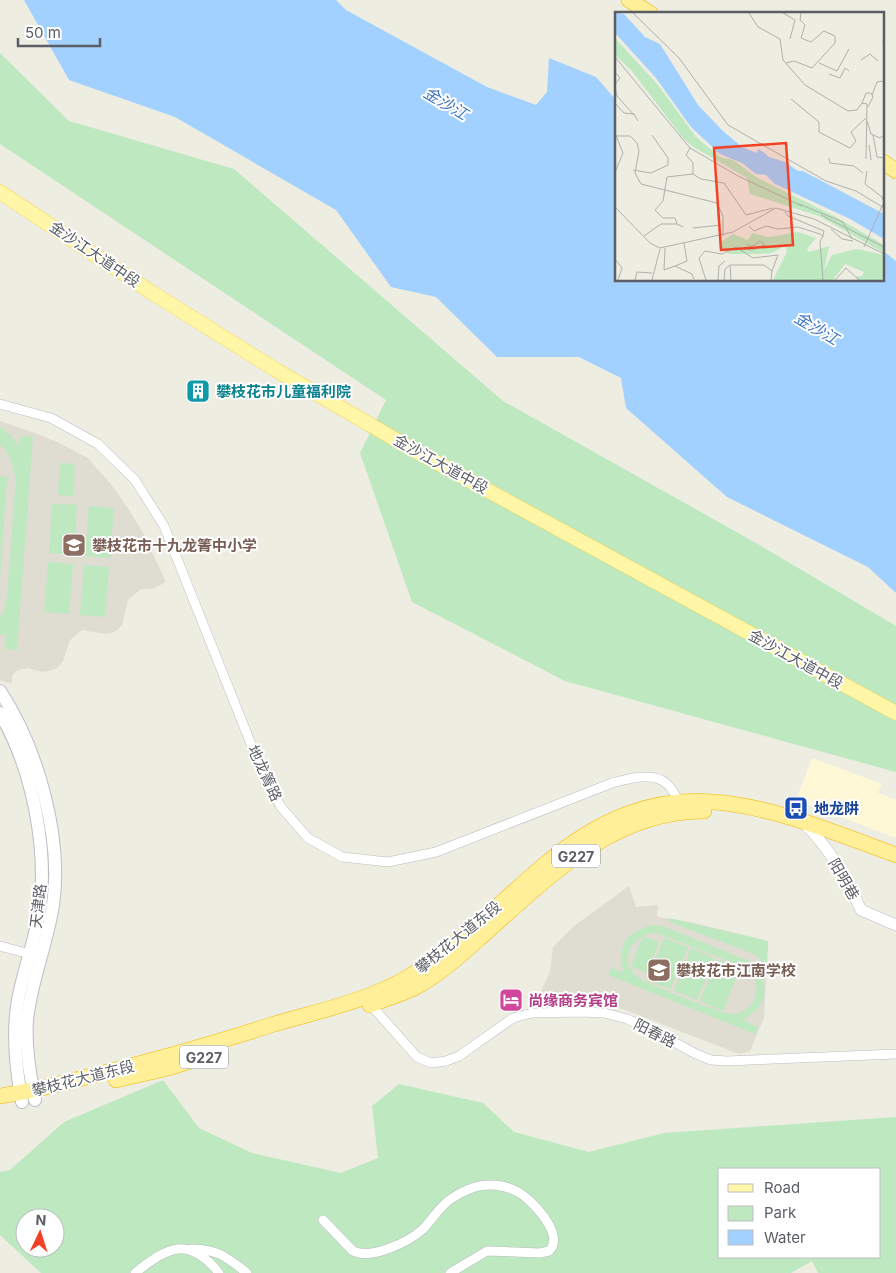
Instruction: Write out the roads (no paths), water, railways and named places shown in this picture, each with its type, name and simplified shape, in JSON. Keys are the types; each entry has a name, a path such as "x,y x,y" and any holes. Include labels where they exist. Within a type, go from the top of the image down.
{"highway":[{"path":"628,0 648,12"},
{"path":"884,162 896,171"},
{"name":"攀枝花大道东段","path":"368,1001 409,976 452,946 544,865 576,840 608,821 642,808 679,801 718,801 758,808 801,820 896,855"},
{"name":"攀枝花大道东段","path":"0,1106 28,1096 416,987 460,956 551,875 583,850 616,832 649,818 686,811 725,811 766,818 896,865"},
{"name":"攀枝花大道东段","path":"0,1096 28,1096"}],"main road":[{"name":"金沙江大道中段","path":"0,192 151,292 276,370 410,448 896,713"},
{"path":"0,691 27,740 44,799 54,847 53,903 27,1022 28,1096"},
{"name":"天津路","path":"0,713 16,744 24,769 33,802 42,865 41,902 22,982 15,1022 15,1043 28,1096"}],"street":[{"name":"地龙箐路","path":"0,404 51,418 75,431 98,444 135,480 164,526 259,764 281,807 308,838 342,857 388,862 436,852 612,783 634,777 652,777 666,782 679,801"},
{"name":"阳明巷","path":"801,820 817,836 842,872 861,910 896,926"},
{"path":"0,946 30,954"},
{"name":"阳春路","path":"368,1001 417,1058 431,1063 446,1062 459,1056 513,1018 532,1013 581,1012 605,1013 627,1019 710,1060 727,1061 896,1054"},
{"path":"323,1220 353,1252 374,1254 414,1236 442,1206 459,1194 476,1187 492,1185 514,1190 522,1194 531,1201 553,1232 554,1243 549,1251 540,1253 487,1250 450,1273"},
{"path":"135,1273 156,1256 168,1250 180,1248 218,1252 247,1273"},
{"path":"190,1249 209,1261 219,1273"}],"water":[{"name":"金沙江","path":"24,0 336,0 346,10 487,87 536,105 547,92 549,58 596,77 615,99 615,281 884,281 884,252 896,261 896,593 868,567 727,497 626,408 621,378 579,357 497,357 436,297 391,287 336,210 175,117 69,80"}],"place":[{"name":"攀枝花市儿童福利院","path":"198,391"},
{"name":"攀枝花市十九龙箐中小学","path":"74,545"},
{"name":"地龙阱","path":"796,808"},
{"name":"攀枝花市江南学校","path":"659,970"},
{"name":"尚缘商务宾馆","path":"511,1000"}]}
